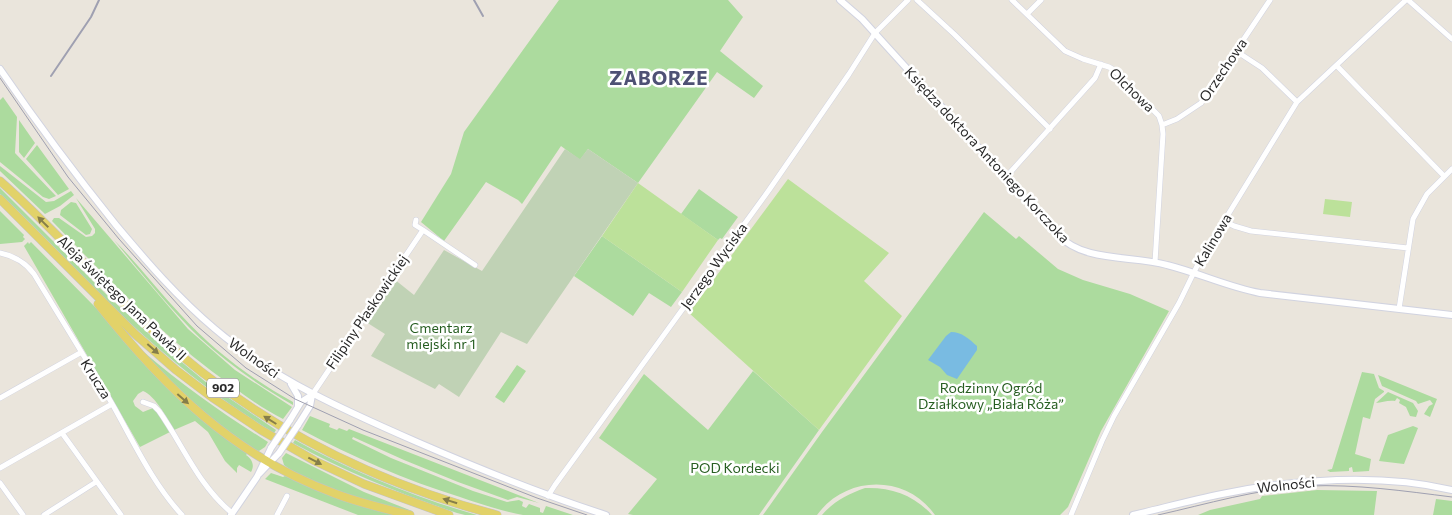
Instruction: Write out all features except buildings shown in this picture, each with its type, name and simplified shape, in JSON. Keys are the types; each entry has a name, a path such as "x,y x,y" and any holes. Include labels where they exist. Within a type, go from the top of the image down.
{"main road":[{"name":"Aleja świętego Jana Pawła II","path":"0,181 152,331 198,370 250,406 296,435 367,470 415,490 496,515"},
{"name":"Aleja świętego Jana Pawła II","path":"0,199 136,335 176,370 213,398 261,430 315,461 364,484 449,515"},
{"path":"75,275 131,343 178,395 222,433 267,462 299,479 336,494 410,515"}],"street":[{"name":"Księdza doktora Antoniego Korczoka","path":"840,0 875,33 1058,235 1073,247 1098,254 1155,262 1230,286 1260,293 1452,314"},
{"name":"Jerzego Wyciska","path":"548,496 772,185 875,33 908,0"},
{"path":"917,0 954,34 1050,130"},
{"name":"Olchowa","path":"1012,0 1065,51 1114,70 1156,112 1162,125 1162,145 1155,262"},
{"path":"1027,14 1041,0"},
{"name":"Orzechowa","path":"1162,125 1177,119 1201,103 1270,0"},
{"path":"1407,0 1452,39"},
{"name":"Kalinowa","path":"1071,515 1108,427 1180,303 1193,273 1297,102 1407,0"},
{"path":"1236,51 1262,68 1297,102"},
{"path":"1006,177 1095,78 1101,64"},
{"path":"1337,66 1444,176"},
{"name":"Wolności","path":"0,69 48,138 167,284 215,330 243,351 312,395 464,463 548,496 606,515"},
{"path":"1399,309 1413,219 1427,194 1452,169"},
{"path":"416,220 415,225 476,266"},
{"path":"1224,220 1234,226 1251,231 1408,248"},
{"name":"Filipiny Płaskowickiej","path":"312,395 423,230"},
{"name":"Krucza","path":"1,254 16,258 29,267 112,404 156,482 182,515"},
{"path":"0,398 80,352"},
{"path":"289,382 298,396 298,408"},
{"path":"267,462 279,453 298,425 310,406 312,395"},
{"path":"143,402 159,410 197,474 231,514 267,462 271,448 298,408 306,398 312,395"},
{"path":"310,406 326,401"},
{"path":"0,468 112,404"},
{"path":"62,433 121,515"},
{"name":"Wolności","path":"1133,515 1222,494 1306,482 1380,481 1452,488"},
{"path":"44,515 96,482"},
{"path":"0,483 23,515"},
{"path":"277,515 287,496"}],"green space":[{"path":"559,0 728,0 743,17 720,51 763,86 754,98 717,72 638,183 588,149 580,160 561,146 522,204 486,182 444,241 421,222 451,174 464,132"},
{"path":"3,97 17,117 15,153 56,196 49,199 43,197 0,162 0,100"},
{"path":"19,120 35,143 24,158 19,152"},
{"path":"37,145 69,189 58,195 26,159"},
{"name":"Cmentarz miejski nr 1","path":"565,149 580,159 588,149 638,183 527,344 501,332 459,397 439,384 435,389 371,356 385,334 366,322 394,279 414,295 444,250 482,271"},
{"path":"0,166 46,202 54,201 71,191 74,195 60,206 45,214 0,171"},
{"path":"788,179 889,253 864,281 902,316 819,430 689,313"},
{"path":"638,183 718,240 682,292 602,236"},
{"path":"0,188 110,298 161,345 207,383 276,430 274,433 217,395 146,338 0,194"},
{"path":"699,189 738,217 722,239 718,240 681,214"},
{"path":"76,198 188,329 235,370 292,407 283,419 244,395 184,349 116,287 52,221 54,218 59,218 86,237 92,236 95,233 95,229"},
{"path":"1325,199 1352,202 1350,217 1323,214"},
{"path":"71,202 76,203 92,229 90,234 86,235 60,215 61,210"},
{"path":"0,211 24,235 25,239 22,242 0,244"},
{"name":"Rodzinny Ogród Działkowy „Biała Róża”","path":"984,212 1016,239 1019,236 1058,269 1083,280 1130,294 1169,311 1101,431 1068,507 1060,515 935,515 923,502 908,492 893,486 876,485 859,487 844,492 829,502 817,515 763,515 822,432"},
{"path":"602,236 682,292 671,307 649,293 633,316 574,276"},
{"path":"114,240 193,328 219,352 262,384 293,402 293,405 245,374 200,338 145,278"},
{"path":"28,242 29,244 31,242 97,309 178,398 207,424 248,453 246,455 253,465 251,472 239,465 237,473 225,461 208,432 195,421 174,430 156,402 148,393 143,391 133,401 135,406 143,412 155,408 170,432 140,447 24,246"},
{"path":"144,353 205,400 268,442 265,447 259,451 251,449 190,402"},
{"path":"517,365 526,371 504,403 495,397"},
{"name":"POD Kordecki","path":"753,371 819,430 759,515 628,514 657,479 599,438 644,374 708,430"},
{"path":"1362,372 1374,374 1379,388 1384,391 1375,399 1370,419 1363,417 1355,454 1371,459 1369,471 1353,472 1352,467 1349,468 1349,471 1330,472 1327,470 1332,469"},
{"path":"1378,375 1437,399 1430,417 1424,414 1429,406 1433,404 1430,400 1418,404 1416,401 1382,386"},
{"path":"1388,392 1413,403 1418,411 1416,417 1410,416 1406,407 1399,403 1400,400 1397,398 1395,401 1376,403"},
{"path":"310,416 330,424 329,427 347,431 349,429 539,503 517,497 508,500 458,482 353,437 352,439 391,458 473,491 507,502 519,500 523,502 522,506 526,508 529,504 540,508 540,512 543,513 546,506 573,515 523,515 483,505 419,483 360,459 302,430"},
{"path":"1413,426 1418,428 1404,464 1379,461 1388,435"},
{"path":"295,440 339,463 384,483 477,515 457,513 374,482 333,464 293,443"},
{"path":"286,453 364,492 412,511 382,506 327,488 295,473 284,465 282,458"},
{"path":"271,473 285,476 312,487 397,515 358,515 265,479"},
{"path":"865,488 884,489 910,497 932,515 822,515 842,498"},
{"path":"1317,490 1377,491 1374,515 1198,515 1210,510 1260,499 1262,496"},
{"path":"1436,499 1452,501 1452,515 1433,515"}],"water":[{"path":"951,332 968,338 977,346 977,350 957,379 947,375 940,367 928,360"}],"tram line":[{"path":"0,78 68,177 119,239 197,326 246,368 295,399 363,430 537,498 587,515"},
{"path":"1158,515 1270,490 1308,486 1362,487 1452,497"}],"railway":[{"path":"51,76 91,17 99,0"},
{"path":"474,0 483,16"}],"district":[{"name":"ZABORZE","path":"659,78"}]}
